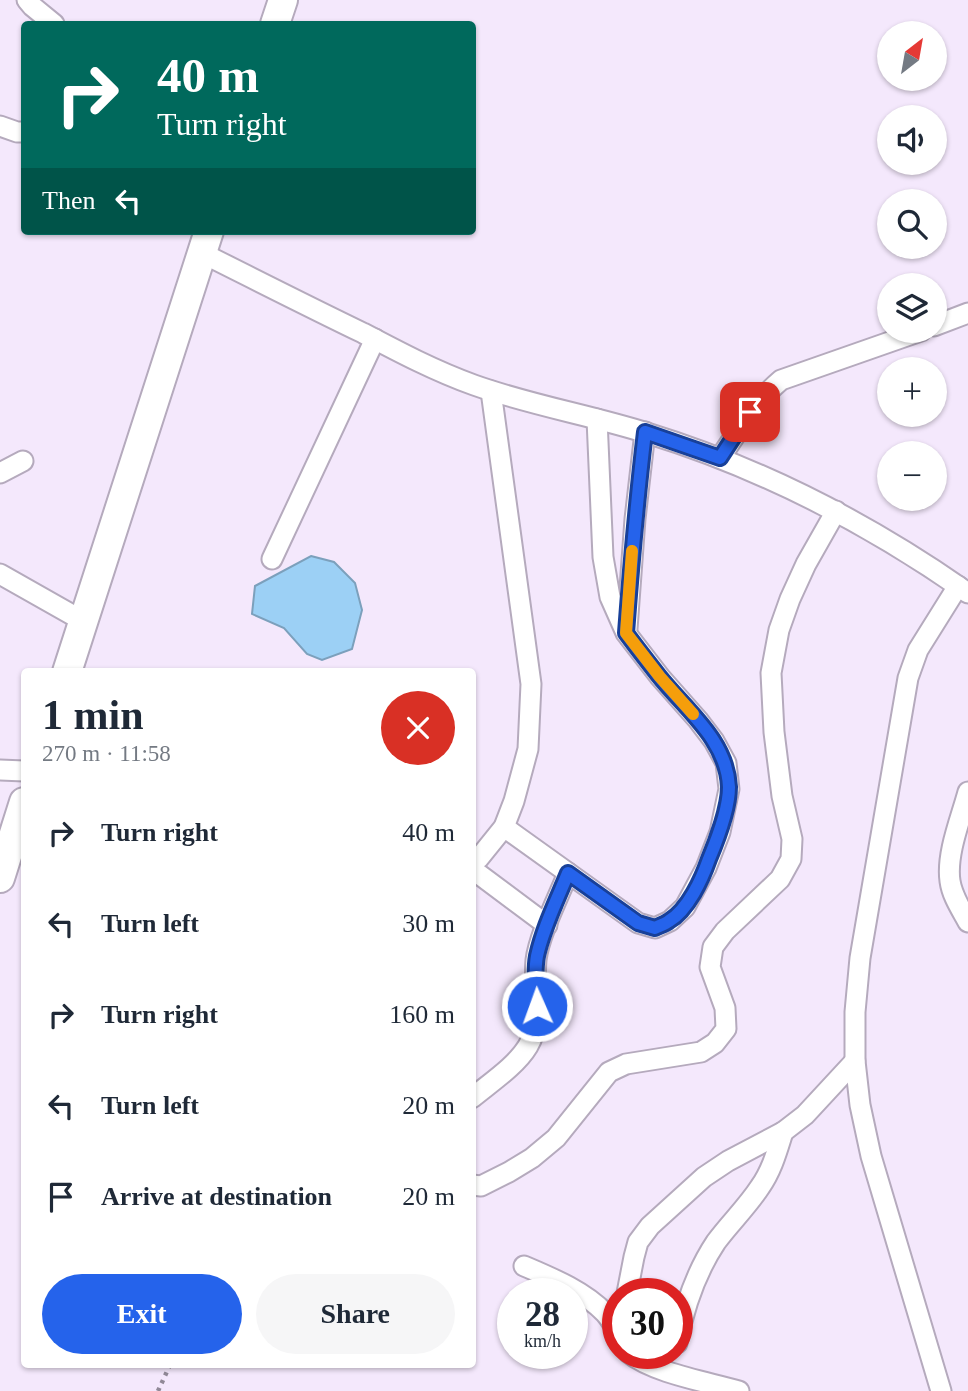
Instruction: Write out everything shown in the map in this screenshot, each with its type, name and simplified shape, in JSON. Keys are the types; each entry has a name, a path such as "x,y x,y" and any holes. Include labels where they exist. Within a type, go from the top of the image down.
{"main road":[{"path":"276,21 283,0"},
{"path":"68,668 206,242"},
{"path":"0,878 21,812"}],"street":[{"path":"27,0 50,21"},
{"path":"0,126 21,132"},
{"path":"206,242 375,340 431,368 513,398 645,432 720,458 836,512 901,548 963,589 918,650 908,678 860,958 855,1012 855,1061 860,1105 871,1156 941,1391"},
{"path":"947,321 968,313"},
{"path":"272,559 375,340"},
{"path":"720,458 750,412 781,380 887,343"},
{"path":"476,861 504,827 514,801 528,749 531,684 491,391"},
{"path":"504,827 638,923 655,928 670,921 685,907 706,868 720,832 729,789 726,763 698,720 626,633 610,597 603,557 597,419"},
{"path":"626,633 645,432"},
{"path":"0,473 23,461"},
{"path":"476,1185 481,1186 509,1172 532,1158 556,1138 609,1072 626,1064 701,1052 715,1043 726,1029 725,1008 710,967 713,947 725,931 780,878 791,859 792,839 782,796 774,732 772,673 779,630 806,564 836,512"},
{"path":"0,574 83,621"},
{"path":"0,770 21,771"},
{"path":"968,792 951,856 950,880 956,901 968,922"},
{"path":"476,869 547,925"},
{"path":"476,1095 529,1045 537,1006 537,958 568,873"},
{"path":"630,1278 638,1242 650,1226 704,1177 783,1132 805,1115 855,1061"},
{"path":"693,1289 715,1244 760,1188 772,1167 783,1132"},
{"path":"524,1266 590,1300 602,1311"},
{"path":"689,1369 739,1391"}],"path":[{"path":"158,1391 169,1368"}],"water":[{"path":"311,556 334,562 355,583 362,610 352,649 322,660 307,654 284,628 252,614 255,586"}],"slow traffic":[{"path":"632,551 626,633 693,714"}],"route":[{"path":"537,1006 537,958 568,873 638,923 655,928 670,921 685,907 706,868 720,832 729,789 726,763 698,720 626,633 645,432 720,458 750,412"}]}
